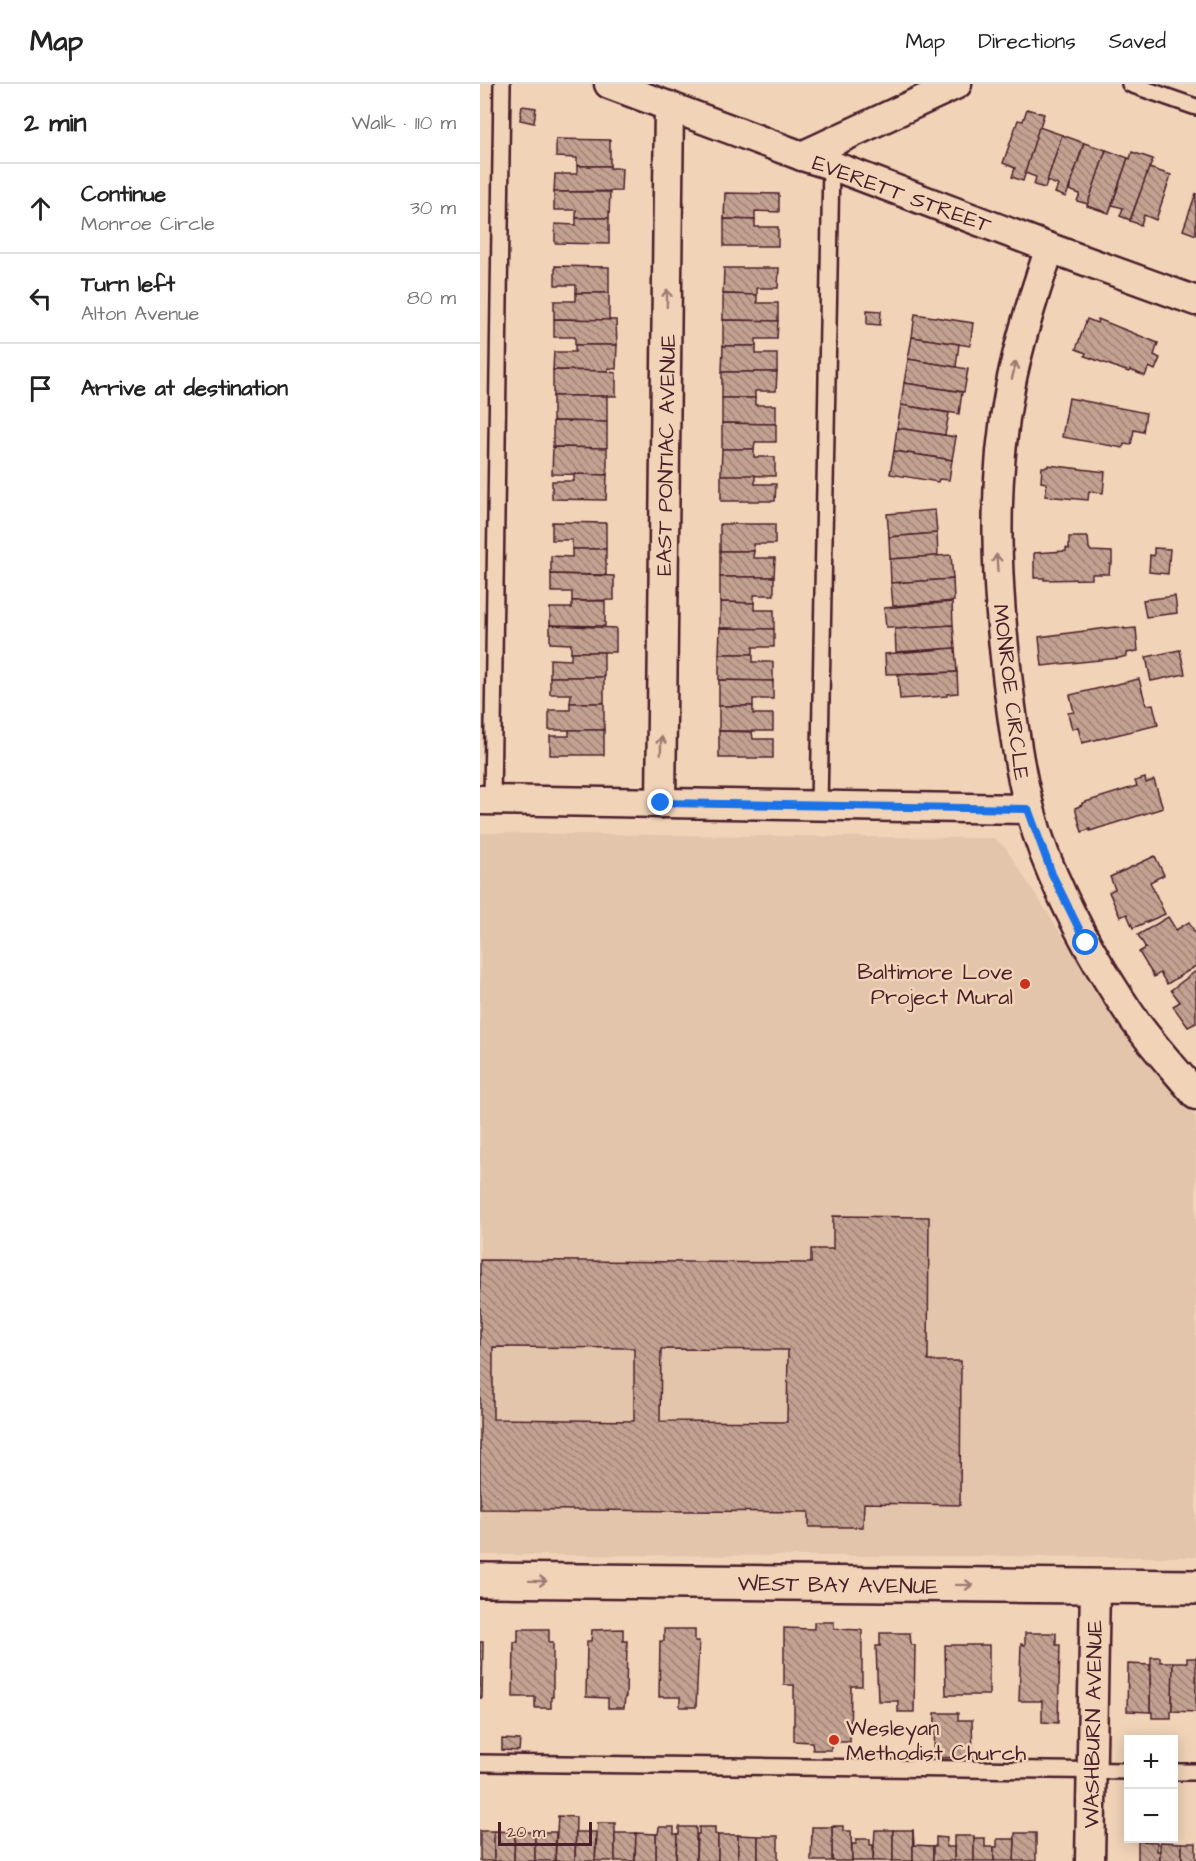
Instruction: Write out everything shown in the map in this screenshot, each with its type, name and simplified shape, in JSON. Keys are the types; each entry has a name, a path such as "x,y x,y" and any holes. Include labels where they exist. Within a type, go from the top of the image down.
{"street":[{"name":"EVERETT STREET","path":"609,84 1196,301"},
{"path":"802,156 957,84"},
{"name":"EAST PONTIAC AVENUE","path":"661,803 669,106"},
{"name":"MONROE CIRCLE","path":"1050,248 1028,314 1010,388 999,465 996,546 1002,640 1015,744 1028,809 1052,874 1086,943 1131,1015 1196,1095"},
{"path":"486,801 1028,809"},
{"name":"WEST BAY AVENUE","path":"480,1580 1196,1587"},
{"name":"WASHBURN AVENUE","path":"1090,1861 1095,1586"}],"lane":[{"path":"486,801 502,84"},
{"path":"1130,84 1196,107"},
{"path":"819,806 831,165"},
{"path":"480,1763 1124,1771"},
{"path":"1178,1772 1196,1772"}],"shaded area":[{"path":"480,833 994,838 1005,847 1115,1017 1196,1118 1196,1557 480,1555"}],"building":[{"path":"522,106 536,108 534,123 520,120"},
{"path":"1027,109 1044,114 1023,181 1012,177 1015,168 1003,163 1018,120 1023,121"},
{"path":"1039,127 1062,135 1045,188 1034,185 1036,177 1025,173"},
{"path":"1062,135 1084,143 1066,197 1055,193 1058,185 1047,181"},
{"path":"556,139 610,140 610,166 577,166 577,158 556,157"},
{"path":"1084,143 1106,150 1088,204 1077,201 1080,194 1069,190"},
{"path":"1106,150 1128,158 1109,213 1087,206"},
{"path":"1132,152 1153,159 1130,220 1120,216 1123,208 1112,205"},
{"path":"577,166 622,168 621,191 554,192 555,174 577,174"},
{"path":"1149,168 1171,175 1156,220 1144,215 1141,225 1130,221"},
{"path":"554,192 610,192 609,218 576,218 576,210 554,210"},
{"path":"725,193 779,194 779,212 755,211 755,220 724,219"},
{"path":"1196,193 1196,235 1183,230"},
{"path":"576,218 609,218 609,244 555,243 555,224 576,225"},
{"path":"724,219 755,220 755,227 778,227 778,246 724,246"},
{"path":"555,266 609,267 609,293 576,293 576,285 555,285"},
{"path":"724,268 779,268 778,288 757,288 757,295 723,294"},
{"path":"576,293 609,293 609,320 554,319 554,301 576,301"},
{"path":"723,294 757,295 757,303 778,303 778,321 723,320"},
{"path":"867,310 881,311 880,325 867,324"},
{"path":"915,314 973,323 970,346 912,337"},
{"path":"554,319 616,320 617,345 575,345 575,337 554,337"},
{"path":"1087,319 1097,323 1098,319 1158,343 1154,355 1160,358 1155,370 1149,367 1145,376 1085,356 1086,353 1076,349"},
{"path":"723,320 778,321 777,339 756,339 756,346 723,346"},
{"path":"912,337 959,344 956,367 908,359"},
{"path":"575,345 617,345 616,369 608,368 608,371 553,370 554,352 575,352"},
{"path":"723,346 756,346 756,354 777,354 777,372 722,372"},
{"path":"908,359 968,369 964,392 904,383"},
{"path":"553,370 616,373 616,396 553,396"},
{"path":"722,372 777,372 776,391 755,391 755,398 722,398"},
{"path":"904,383 962,392 959,414 901,405"},
{"path":"553,396 607,396 607,422 553,421"},
{"path":"722,398 755,398 755,405 776,405 776,424 722,423"},
{"path":"1069,398 1146,413 1143,432 1134,430 1131,445 1124,444 1123,448 1062,437"},
{"path":"901,405 949,413 945,435 897,428"},
{"path":"553,421 607,422 607,448 553,447"},
{"path":"722,423 776,424 776,442 755,442 754,449 722,449"},
{"path":"897,428 956,437 952,460 894,451"},
{"path":"553,447 607,448 607,475 552,474"},
{"path":"722,449 754,449 754,457 775,457 775,476 721,475"},
{"path":"894,451 952,460 949,480 939,479 938,482 890,474"},
{"path":"1048,465 1105,472 1103,493 1089,491 1088,500 1045,496 1047,483 1041,482 1042,467 1048,467"},
{"path":"574,474 607,475 606,500 552,499 552,481 574,481"},
{"path":"721,475 755,475 755,484 776,484 775,501 721,501"},
{"path":"935,510 937,533 889,537 887,514"},
{"path":"552,522 606,523 606,549 572,549 572,540 552,540"},
{"path":"720,524 775,524 775,544 753,544 754,551 720,551"},
{"path":"937,533 938,556 890,559 889,537"},
{"path":"1069,537 1088,537 1091,551 1112,552 1109,574 1092,574 1092,579 1044,580 1044,578 1034,578 1034,553 1066,551 1066,548 1069,549"},
{"path":"1154,548 1170,549 1168,574 1149,572 1150,555 1154,556"},
{"path":"572,549 606,549 606,575 551,574 551,556 572,557"},
{"path":"720,551 754,551 753,558 775,558 774,577 720,577"},
{"path":"951,555 953,579 891,583 890,559"},
{"path":"551,574 614,576 614,600 572,601 572,592 551,592"},
{"path":"720,577 774,577 774,595 754,595 754,603 720,602"},
{"path":"953,579 954,601 893,606 891,583"},
{"path":"1175,596 1177,613 1146,617 1143,600"},
{"path":"572,601 605,601 605,626 550,625 550,608 572,608"},
{"path":"720,602 754,603 754,610 774,610 774,629 720,628"},
{"path":"952,602 953,625 895,629 886,627 884,608"},
{"path":"550,625 616,628 616,652 571,652 571,644 550,643"},
{"path":"953,625 955,648 896,652 895,629"},
{"path":"1115,627 1136,628 1138,651 1127,653 1127,656 1119,658 1042,666 1039,637"},
{"path":"720,628 774,629 774,647 753,647 753,654 719,654"},
{"path":"955,648 957,672 886,674 885,654"},
{"path":"1180,650 1185,674 1151,681 1146,657"},
{"path":"571,652 604,652 604,677 550,677 550,659 571,660"},
{"path":"719,654 753,654 753,662 773,662 773,681 719,680"},
{"path":"957,672 958,693 947,694 947,696 900,699 898,675"},
{"path":"550,677 604,677 604,703 570,703 571,694 550,694"},
{"path":"1139,679 1146,705 1153,704 1158,725 1082,743 1078,727 1072,729 1068,713 1074,712 1070,695"},
{"path":"719,680 773,681 773,699 753,699 753,706 719,706"},
{"path":"570,703 604,703 604,730 549,730 549,710 570,710"},
{"path":"719,706 753,706 753,714 773,714 773,731 719,731"},
{"path":"569,730 604,730 604,755 550,755 550,736 569,736"},
{"path":"719,731 752,732 753,739 773,739 773,758 719,758"},
{"path":"1145,778 1146,783 1154,780 1163,808 1082,832 1075,808 1082,803 1137,786 1135,781"},
{"path":"1155,856 1164,875 1150,882 1165,914 1133,928 1127,914 1120,917 1109,892 1115,889 1110,877"},
{"path":"1168,917 1176,930 1189,922 1196,935 1196,966 1167,984 1160,973 1154,977 1139,952 1146,948 1138,935"},
{"path":"1196,971 1196,1023 1188,1027 1173,1006 1180,1002 1171,990"},
{"path":"833,1216 929,1217 928,1361 961,1361 960,1505 864,1503 863,1527 809,1527 809,1512 480,1509 480,1260 811,1263 811,1249 833,1249","holes":["493,1347 634,1348 634,1421 493,1419","661,1349 788,1350 787,1422 660,1421"]},
{"path":"814,1622 834,1622 834,1629 862,1630 862,1686 851,1686 850,1742 831,1742 831,1750 813,1750 812,1742 794,1741 794,1685 784,1685 784,1628 814,1629"},
{"path":"518,1629 549,1629 549,1642 553,1642 551,1708 535,1708 535,1697 513,1697 514,1642 518,1642"},
{"path":"623,1629 623,1641 627,1641 624,1708 608,1708 608,1698 586,1697 587,1641 591,1641 592,1630"},
{"path":"664,1629 695,1629 695,1641 699,1641 696,1707 680,1707 680,1697 659,1697 660,1641 664,1641"},
{"path":"880,1633 910,1633 911,1645 915,1645 914,1712 898,1712 898,1701 878,1701 876,1646 880,1646"},
{"path":"1025,1633 1056,1633 1056,1645 1060,1645 1058,1723 1042,1722 1042,1701 1019,1701 1021,1644 1025,1645"},
{"path":"480,1642 483,1642 482,1698 480,1698"},
{"path":"945,1645 989,1645 989,1695 946,1695"},
{"path":"1151,1657 1160,1657 1160,1662 1173,1662 1171,1718 1152,1718 1152,1712 1150,1712"},
{"path":"1187,1658 1196,1658 1196,1712 1172,1711 1173,1662 1187,1662"},
{"path":"1128,1664 1150,1665 1150,1712 1127,1711"},
{"path":"935,1713 958,1713 958,1720 972,1720 973,1757 934,1758"},
{"path":"502,1739 520,1740 519,1751 502,1750"},
{"path":"558,1816 576,1817 575,1861 555,1861"},
{"path":"598,1823 615,1823 615,1861 595,1861"},
{"path":"843,1826 843,1831 851,1831 852,1861 832,1861 832,1827"},
{"path":"659,1827 674,1827 674,1834 677,1834 676,1861 656,1861 656,1834 658,1834"},
{"path":"679,1827 696,1827 696,1861 676,1861"},
{"path":"699,1827 715,1827 715,1834 718,1835 718,1861 696,1861"},
{"path":"812,1827 832,1827 832,1861 811,1861"},
{"path":"875,1830 893,1830 893,1861 873,1861"},
{"path":"893,1830 913,1830 913,1861 893,1861"},
{"path":"913,1830 914,1845 933,1846 933,1861 913,1861"},
{"path":"480,1831 494,1831 494,1861 480,1861"},
{"path":"494,1831 515,1832 514,1861 494,1861"},
{"path":"515,1832 535,1832 535,1861 514,1861"},
{"path":"535,1832 556,1832 555,1861 535,1861"},
{"path":"576,1832 596,1832 595,1861 575,1861"},
{"path":"615,1833 636,1833 635,1861 615,1861"},
{"path":"636,1833 656,1834 656,1861 635,1861"},
{"path":"1015,1833 1036,1833 1036,1861 1014,1861"},
{"path":"718,1835 738,1835 738,1861 718,1861"},
{"path":"738,1835 758,1836 758,1861 738,1861"},
{"path":"758,1836 778,1836 778,1861 758,1861"},
{"path":"954,1836 974,1836 974,1861 954,1861"},
{"path":"936,1837 947,1838 946,1847 954,1847 954,1861 933,1861 933,1846 936,1846"},
{"path":"974,1838 985,1838 985,1847 994,1847 994,1861 974,1861"},
{"path":"856,1839 870,1839 870,1845 873,1845 873,1861 852,1861 852,1844 856,1844"},
{"path":"997,1839 1015,1839 1014,1861 994,1861 994,1847 997,1847"},
{"path":"1138,1843 1157,1843 1160,1861 1138,1861"},
{"path":"1160,1843 1182,1843 1182,1861 1160,1861"},
{"path":"1182,1843 1196,1843 1196,1861 1182,1861"}],"place":[{"name":"Baltimore Love Project Mural","path":"1025,984"},
{"name":"Wesleyan Methodist Church","path":"834,1740"}],"route":[{"path":"661,803 1028,809 1052,874 1086,943"}]}
